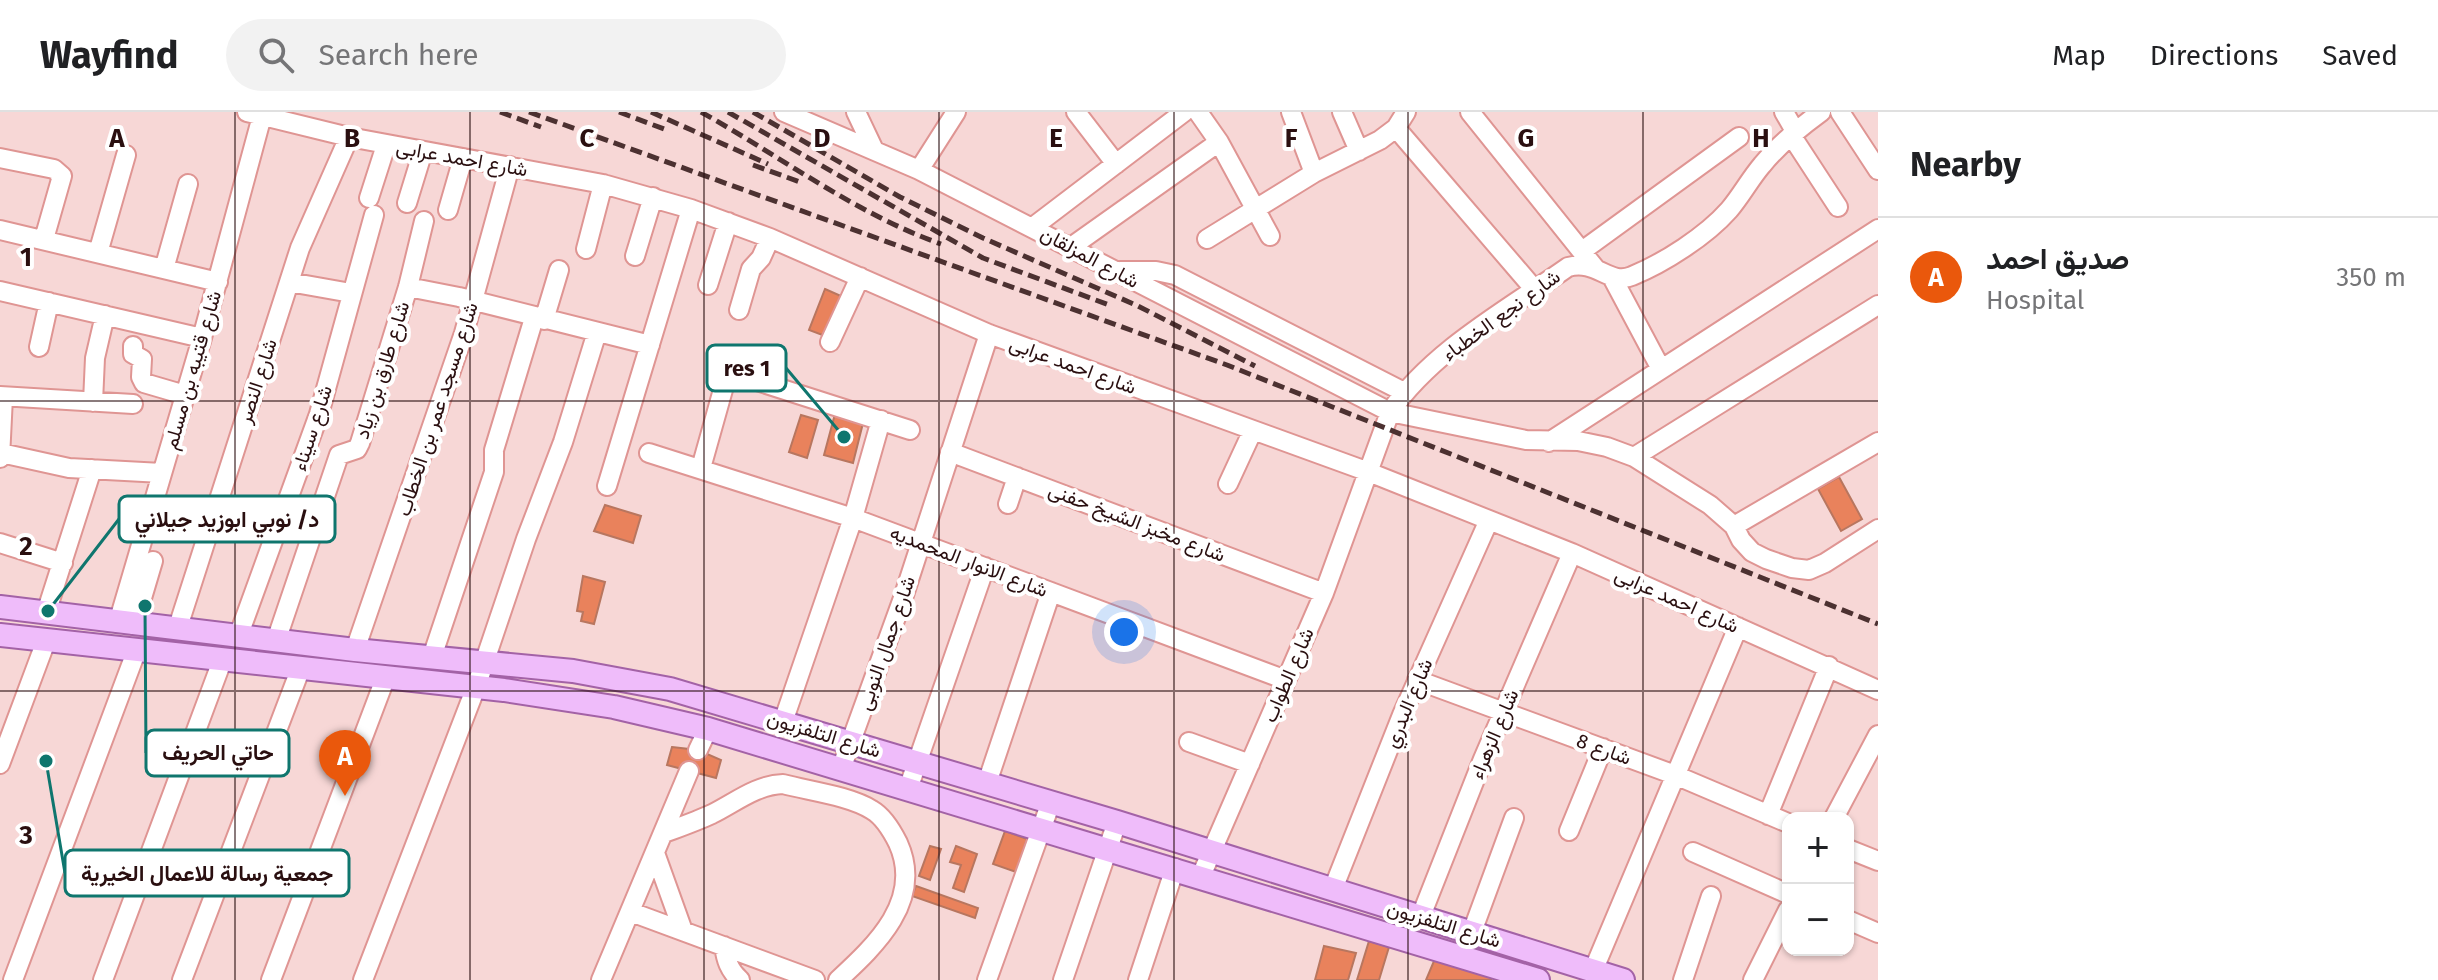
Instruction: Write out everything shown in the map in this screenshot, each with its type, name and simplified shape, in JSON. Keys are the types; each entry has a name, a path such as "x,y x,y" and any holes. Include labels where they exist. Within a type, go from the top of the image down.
{"main road":[{"name":"شارع التلفزيون","path":"0,607 177,630 609,677 717,701 1623,980"},
{"name":"شارع التلفزيون","path":"0,635 567,699 708,729 1538,980"},
{"path":"443,659 446,685"},
{"path":"708,729 717,701"}],"street":[{"name":"شارع المزلقان","path":"784,112 919,170 1390,412 1526,440 1578,441 1634,457 1710,505 1734,526 1752,552 1792,568 1809,570 1825,563 1878,529"},
{"path":"856,112 874,150"},
{"path":"919,170 956,112"},
{"path":"1076,112 1116,164"},
{"path":"1033,227 1184,112"},
{"path":"1198,112 1219,142 1270,236"},
{"path":"1291,112 1314,173"},
{"path":"1342,112 1359,151"},
{"path":"1470,112 1595,268 1624,279 1705,233 1727,212 1759,169 1793,133 1821,112"},
{"path":"1784,112 1793,133 1838,207"},
{"path":"1840,112 1878,170"},
{"name":"شارع احمد عرابى","path":"254,114 386,145 603,184 728,222 989,334 1366,471 1572,553 1878,690"},
{"name":"شارع قتيبه بن مسلم","path":"126,624 162,473 218,282 254,114"},
{"path":"1207,239 1314,173 1359,151 1401,120 1535,290"},
{"name":"شارع النصر","path":"177,630 289,282 312,219 349,137"},
{"path":"1582,251 1739,137"},
{"path":"1071,247 1219,142"},
{"name":"شارع سيناء","path":"238,637 319,414 386,145"},
{"path":"407,203 423,151"},
{"path":"98,253 126,155"},
{"path":"0,158 54,169 62,176 44,239"},
{"path":"448,210 463,158"},
{"name":"شارع مسجد عمر بن الخطاب","path":"355,650 473,301 510,166"},
{"path":"164,269 188,184"},
{"path":"586,249 603,184"},
{"path":"635,256 653,197"},
{"path":"607,486 691,209"},
{"name":"شارع طارق بن زياد","path":"276,641 339,455 357,449 360,443 408,287 424,221"},
{"path":"708,285 728,222"},
{"path":"1549,442 1878,229"},
{"path":"0,230 218,282"},
{"path":"739,310 753,264 764,254 770,238"},
{"name":"شارع نجع الخطباء","path":"1366,471 1390,412 1404,392 1451,350 1568,267 1586,265 1595,268"},
{"path":"443,659 494,472 494,450 559,270"},
{"path":"1117,271 1146,270 1175,275 1404,392"},
{"path":"830,342 860,277"},
{"path":"1612,277 1661,369"},
{"path":"289,282 351,293"},
{"path":"408,287 650,345"},
{"path":"0,291 202,338"},
{"path":"39,347 49,302"},
{"path":"1634,457 1876,312"},
{"path":"93,402 95,358 105,315"},
{"path":"363,980 476,687 558,456 597,332"},
{"name":"شارع جمال النوبى","path":"841,769 921,543 989,334"},
{"path":"133,346 133,354 142,359 141,377 144,383 185,395"},
{"path":"701,468 726,379 732,373 910,430"},
{"path":"133,404 2,396 0,456 46,465 162,473"},
{"path":"783,722 853,518 881,420"},
{"path":"1228,484 1253,430"},
{"path":"1734,526 1878,442"},
{"name":"شارع مخبز الشيخ حفنى","path":"950,452 1324,593"},
{"name":"شارع الانوار المحمديه","path":"649,453 853,518 1286,680"},
{"path":"46,613 92,469"},
{"name":"شارع الطواب","path":"1201,876 1324,593 1366,471"},
{"path":"1008,504 1017,477"},
{"name":"شارع البدري","path":"1333,889 1417,680 1489,520"},
{"path":"0,543 63,563"},
{"name":"شارع الزهراء","path":"1421,916 1463,807 1572,553"},
{"path":"126,624 153,561"},
{"path":"908,789 985,567"},
{"path":"987,783 1051,592"},
{"path":"1593,971 1738,627"},
{"path":"0,764 46,641"},
{"path":"13,980 136,652"},
{"path":"103,980 222,661"},
{"path":"1768,815 1829,666"},
{"path":"182,980 300,670"},
{"path":"271,980 385,679"},
{"name":"شارع 8","path":"1417,680 1675,775 1782,821"},
{"path":"698,750 708,729"},
{"path":"1837,812 1878,735"},
{"path":"1189,742 1250,764"},
{"path":"1569,831 1603,748"},
{"path":"601,980 689,771"},
{"path":"664,833 706,817 758,788 770,785 783,784 873,810 892,831 901,849 905,869 902,906 883,935 838,980"},
{"path":"987,980 1051,802"},
{"path":"1472,932 1514,818"},
{"path":"1063,980 1117,822"},
{"path":"1854,851 1878,861"},
{"path":"1693,852 1782,891"},
{"path":"655,853 683,931"},
{"path":"1138,980 1175,868"},
{"path":"1683,980 1711,896"},
{"path":"631,912 815,980"},
{"path":"1753,980 1782,922"},
{"path":"1854,923 1878,933"},
{"path":"724,946 726,960 740,980"}],"building":[{"path":"825,289 841,296 825,336 809,330"},
{"path":"835,414 864,419 853,463 824,455"},
{"path":"801,415 818,420 807,458 789,452"},
{"path":"1839,477 1862,519 1841,531 1818,489"},
{"path":"605,505 641,516 633,543 594,531"},
{"path":"583,576 605,582 594,624 581,621 583,612 577,611"},
{"path":"672,747 698,750 721,760 716,778 667,765"},
{"path":"1005,831 1027,839 1016,872 993,864"},
{"path":"930,846 941,849 930,880 919,876"},
{"path":"956,846 977,854 964,892 953,888 961,865 950,862"},
{"path":"916,886 978,908 975,918 912,896"},
{"path":"1369,941 1389,947 1379,980 1357,980"},
{"path":"1324,946 1356,953 1348,980 1315,980"},
{"path":"1434,961 1493,976 1491,980 1426,980"}],"railway":[{"path":"500,112 541,127"},
{"path":"529,112 1227,365 1878,624"},
{"path":"619,112 664,129"},
{"path":"651,112 768,164"},
{"path":"701,112 849,201 941,244"},
{"path":"728,112 983,258 1109,305"},
{"path":"753,112 900,197 983,238 1138,306 1255,366"},
{"path":"753,165 800,182"}],"place":[{"name":"res 1","path":"844,437"},
{"name":"حاتي الحريف","path":"145,606"},
{"name":"د/ نوبي ابوزيد جيلاني","path":"48,611"},
{"name":"جمعية رسالة للاعمال الخيرية","path":"46,761"},
{"name":"صديق احمد","path":"345,796"}]}
